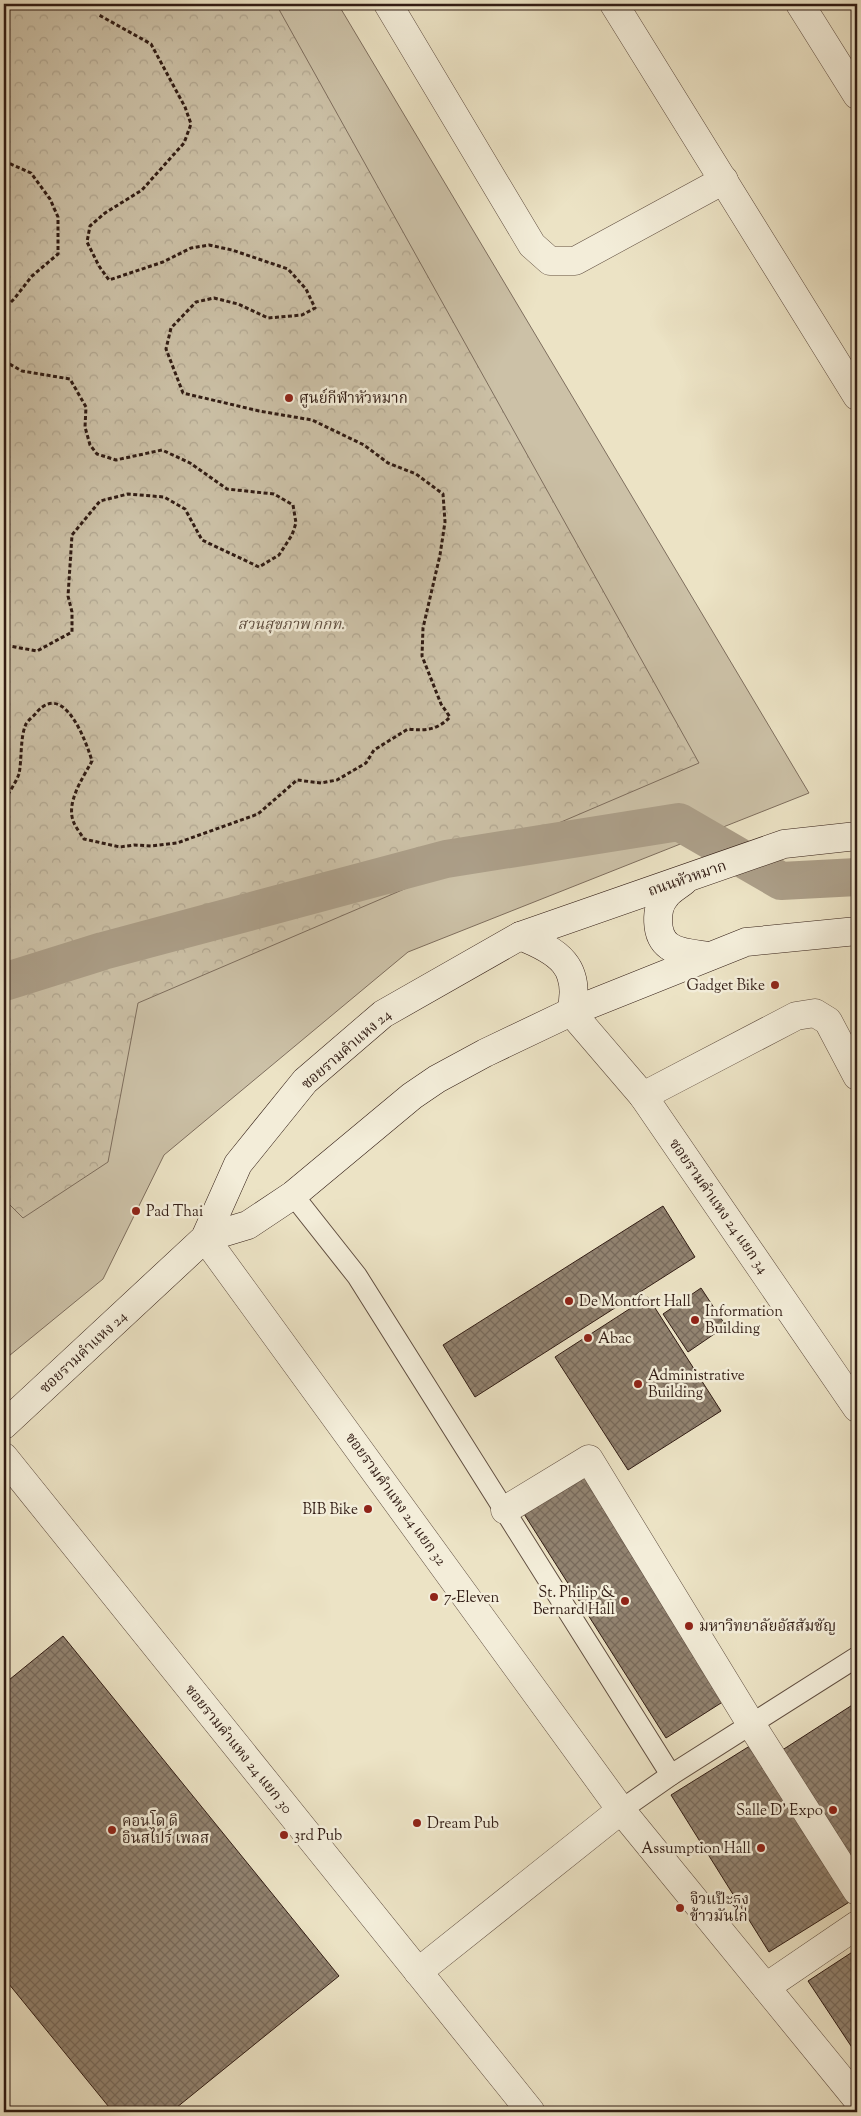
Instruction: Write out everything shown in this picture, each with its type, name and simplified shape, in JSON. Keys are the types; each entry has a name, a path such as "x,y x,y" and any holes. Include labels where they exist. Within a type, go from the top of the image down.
{"street":[{"path":"388,4 532,246 550,261 575,261 724,180"},
{"path":"614,4 857,396"},
{"path":"800,4 857,95"},
{"name":"ถนนหัวหมาก","path":"520,936 784,844 857,836"},
{"path":"693,875 665,897 658,919 660,932 668,946 683,952 710,956"},
{"path":"571,1012 746,942 857,931"},
{"path":"520,936 561,957 567,966 574,999 571,1012"},
{"name":"ซอยรามคำแหง 24","path":"4,1425 205,1238 238,1164 305,1081 383,1014 520,936"},
{"name":"ซอยรามคำแหง 24","path":"205,1238 248,1225 293,1195 412,1096 437,1079 485,1053 571,1012"},
{"name":"ซอยรามคำแหง 24 แยก 34","path":"571,1012 643,1096 857,1408"},
{"path":"643,1096 796,1016 815,1013 828,1021 857,1076"},
{"name":"ซอยรามคำแหง 24 แยก 32","path":"205,1238 621,1810 857,2099"},
{"name":"ซอยรามคำแหง 24 แยก 30","path":"4,1457 531,2112"},
{"path":"505,1510 589,1459 751,1724 857,1891"},
{"path":"418,1972 621,1810"},
{"path":"766,1987 857,1925"}],"lane":[{"path":"293,1195 357,1276 671,1774"},
{"path":"621,1810 671,1774 857,1657"}],"path":[{"path":"4,800 18,775 26,724 42,706 53,703 63,706 74,719 86,739 92,761 74,798 72,805 73,821 84,839 120,847 177,843 258,814 297,780 321,783 337,780 366,763 374,750 408,729 424,731 442,726 450,717 441,704 422,656 423,628 440,556 445,522 444,494 416,474 388,463 364,445 335,429 312,420 259,411 183,393 174,373 166,349 171,328 186,315 196,302 214,298 238,304 268,318 302,315 315,308 306,289 288,269 232,250 209,245 191,248 163,262 109,280 95,258 87,242 90,226 105,213 142,190 184,143 191,124 185,107 151,44 99,15"},
{"path":"4,161 31,173 50,199 58,217 58,254 32,276 4,309"},
{"path":"4,361 22,371 70,378 86,407 85,427 90,445 97,454 116,460 162,450 190,463 228,489 274,494 293,504 296,523 292,535 279,555 259,567 202,540 185,509 164,497 128,494 100,502 72,535 68,596 72,612 72,632 37,651 4,645"}],"green space":[{"name":"สวนสุขภาพ กกท.","path":"4,4 338,4 809,793 408,952 164,1155 103,1279 4,1360"},
{"name":"สวนสุขภาพ กกท.","path":"4,4 276,4 699,763 138,1003 108,1162 23,1218 4,1199"}],"building":[{"name":"De Montfort Hall","path":"663,1206 695,1257 475,1397 443,1345"},
{"name":"Information Building","path":"701,1288 726,1326 688,1352 663,1314"},
{"name":"Administrative Building","path":"648,1297 721,1411 628,1470 555,1357"},
{"name":"St. Philip & Bernard Hall","path":"584,1465 732,1696 666,1738 519,1506"},
{"name":"คอนโด ดิ อินสไปร์ เพลส","path":"63,1636 339,1976 171,2112 113,2112 4,1978 4,1684"},
{"name":"Salle D' Expo","path":"857,1702 857,1864 847,1871 773,1756"},
{"name":"Assumption Hall","path":"753,1744 851,1901 769,1952 671,1795"},
{"path":"857,1949 857,2055 808,1981"}],"waterway":[{"path":"4,982 103,951 446,859 679,822 781,881 857,877"}],"place":[{"name":"ศูนย์กีฬาหัวหมาก","path":"289,398"},
{"name":"Gadget Bike","path":"775,985"},
{"name":"Pad Thai","path":"136,1211"},
{"name":"De Montfort Hall","path":"569,1301"},
{"name":"Information Building","path":"695,1320"},
{"name":"Abac","path":"588,1338"},
{"name":"Administrative Building","path":"638,1384"},
{"name":"BIB Bike","path":"368,1509"},
{"name":"7-Eleven","path":"434,1597"},
{"name":"St. Philip & Bernard Hall","path":"625,1601"},
{"name":"มหาวิทยาลัยอัสสัมชัญ","path":"689,1626"},
{"name":"Salle D' Expo","path":"833,1810"},
{"name":"Dream Pub","path":"417,1823"},
{"name":"คอนโด ดิ อินสไปร์ เพลส","path":"112,1830"},
{"name":"3rd Pub","path":"284,1835"},
{"name":"Assumption Hall","path":"761,1848"},
{"name":"จิวแป๊ะธง ข้าวมันไก่","path":"680,1908"}]}
